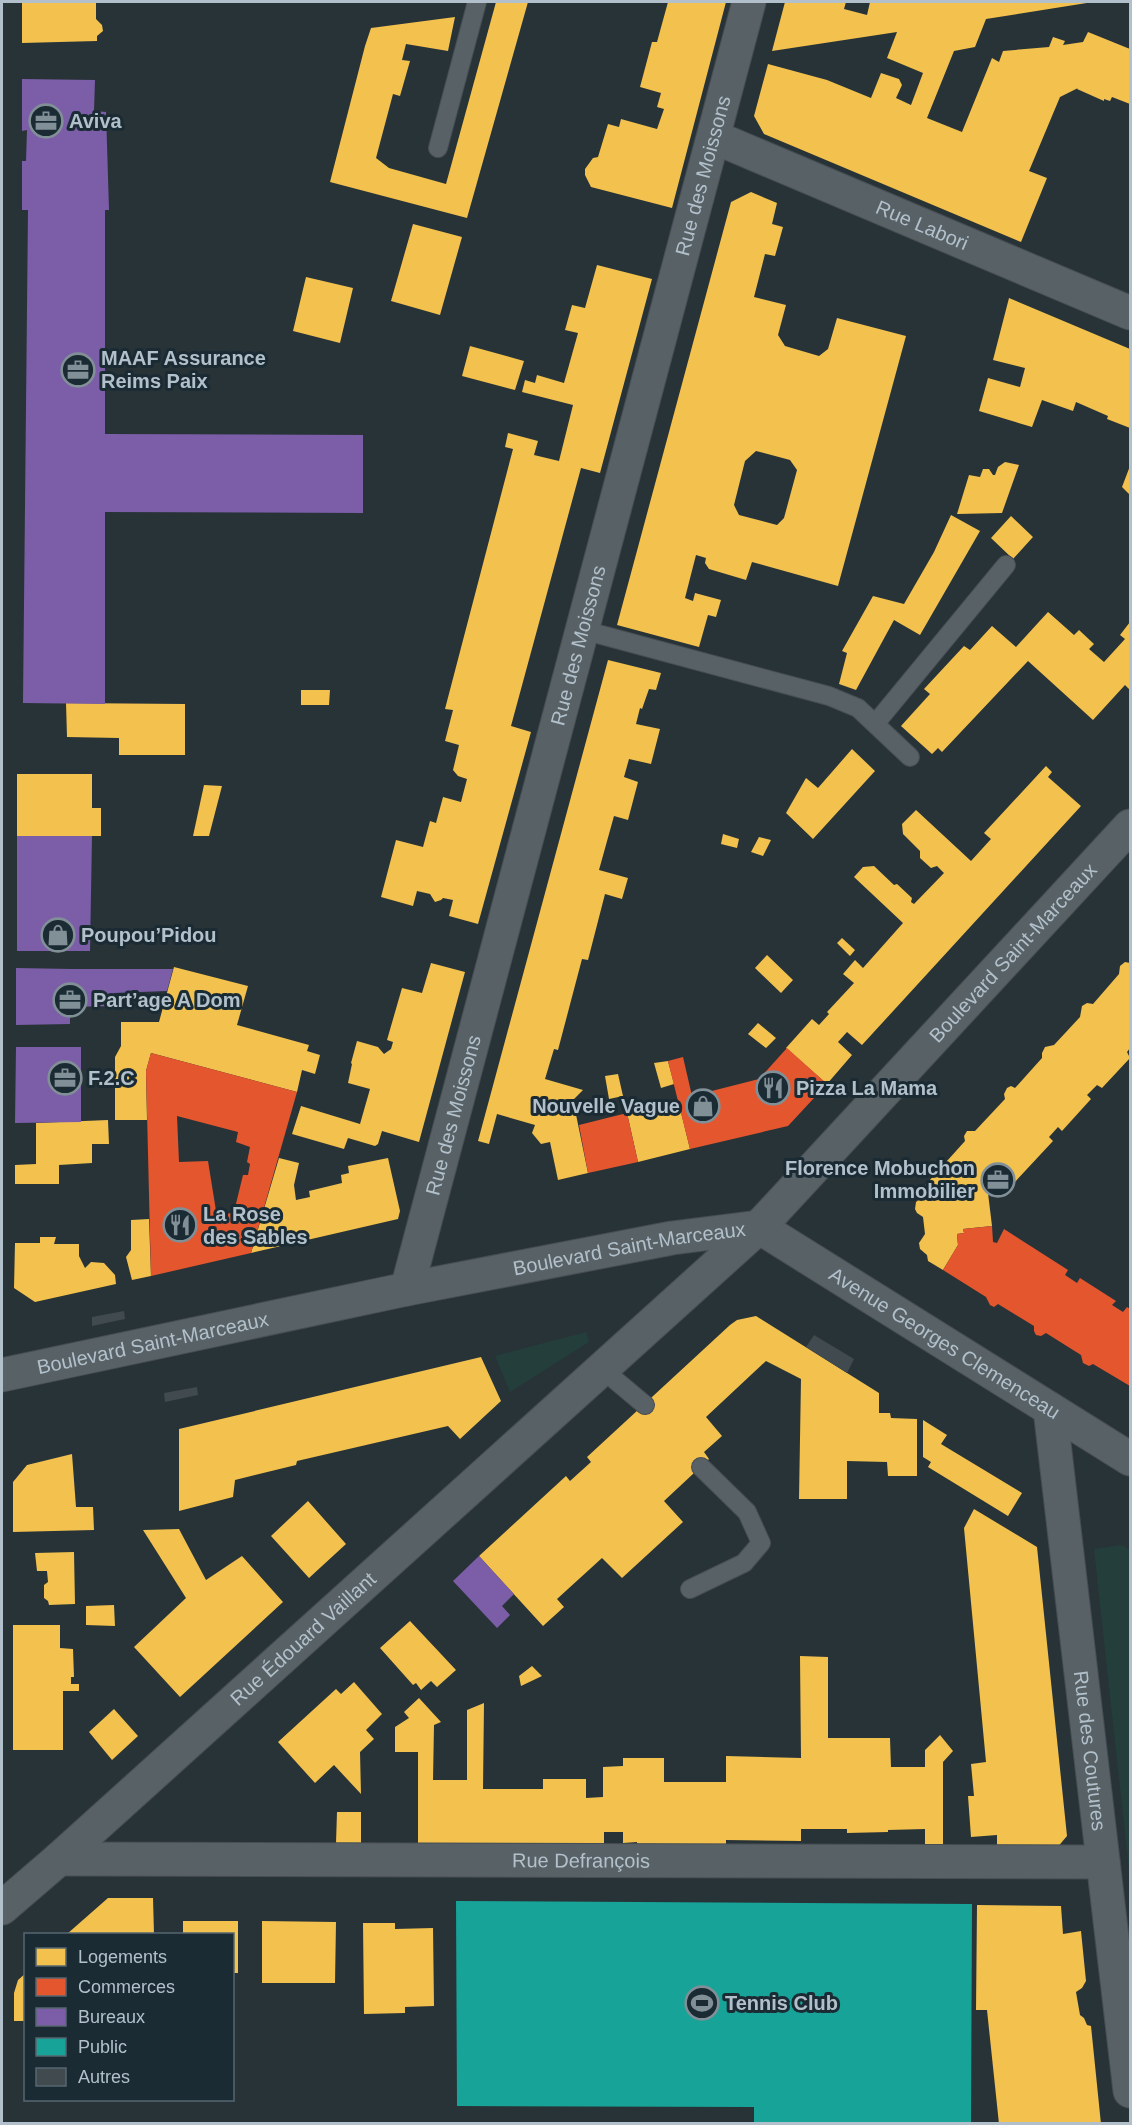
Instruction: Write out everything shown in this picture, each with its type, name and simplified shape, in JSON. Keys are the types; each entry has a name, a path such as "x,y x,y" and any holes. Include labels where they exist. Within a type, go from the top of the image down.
{"street":[{"name":"Rue des Moissons","path":"407,1289 749,2"},
{"name":"Rue Labori","path":"714,137 1131,313"},
{"name":"Boulevard Saint-Marceaux","path":"2,1375 407,1289 672,1238 759,1227 1131,826"},
{"name":"Rue Édouard Vaillant","path":"2,1908 759,1227"},
{"name":"Avenue Georges Clemenceau","path":"759,1227 1131,1459"},
{"name":"Rue des Coutures","path":"1050,1409 1131,2091"},
{"name":"Rue Defrançois","path":"59,1859 1103,1862"}],"lane":[{"path":"438,148 477,2"},
{"path":"875,724 1006,565"},
{"path":"583,630 829,696 858,708 910,757"},
{"path":"602,1369 645,1405"},
{"path":"690,1589 744,1563 761,1543 747,1512 700,1467"}],"green space":[{"path":"586,1332 589,1342 510,1392 495,1356"},
{"path":"1122,1545 1130,1550 1130,1879 1094,1549"}],"building: Logements":[{"path":"22,2 96,2 96,19 102,25 103,31 97,36 97,41 22,43"},
{"path":"496,2 528,2 467,218 330,182 371,28 455,17 448,51 406,44 402,60 410,61 400,96 393,94 376,158 389,168 446,184"},
{"path":"668,2 726,2 672,208 591,187 585,175 585,169 593,158 598,157 608,124 619,127 621,119 657,129 664,109 657,107 661,93 640,87 652,42 657,42"},
{"path":"785,2 846,2 844,9 867,15 870,2 1093,2 986,19 975,47 954,51 927,118 962,132 992,58 999,62 1003,51 1049,47 1053,37 1065,41 1063,45 1083,42 1088,32 1130,49 1130,104 1112,97 1110,101 1104,99 1104,101 1078,88 1060,97 1029,171 1047,178 1021,242 764,134 754,116 768,64 827,80 871,98 881,73 899,79 902,85 896,98 911,105 923,73 887,58 897,32 772,51"},
{"path":"751,192 777,203 772,224 783,227 775,256 765,254 754,297 786,305 778,335 785,346 819,356 828,349 837,318 906,336 838,586 752,562 746,580 709,569 705,563 706,558 696,555 685,598 693,601 695,593 721,600 716,617 708,615 699,647 617,625 731,202","holes":["756,451 790,460 797,470 784,518 777,525 739,515 734,505 745,461"]},
{"path":"413,224 462,237 440,315 391,301"},
{"path":"597,265 652,279 600,473 581,468 511,726 531,732 478,924 449,916 453,900 443,898 435,902 430,894 417,891 413,906 381,897 396,840 423,847 430,821 436,823 443,797 461,802 467,779 458,776 453,770 459,745 445,741 453,710 445,709 513,449 505,447 508,433 538,441 534,455 559,461 573,405 522,392 525,380 535,383 537,375 564,383 578,333 565,330 572,305 585,308"},
{"path":"306,277 353,288 340,343 293,331"},
{"path":"1009,298 1130,349 1130,428 1107,419 1108,416 1076,402 1073,411 1042,400 1032,427 979,411 988,378 1020,387 1025,368 993,360"},
{"path":"470,346 524,361 515,390 462,376"},
{"path":"1005,462 1019,465 1002,513 957,514 969,475 980,477 983,469 989,469 995,475 998,467"},
{"path":"1130,466 1130,495 1122,487"},
{"path":"951,515 980,531 920,635 894,620 856,690 839,684 847,653 842,651 873,596 904,604 934,552"},
{"path":"1011,516 1033,537 1013,559 991,538"},
{"path":"1048,612 1074,635 1079,630 1094,644 1089,649 1104,662 1125,639 1120,635 1130,622 1130,690 1125,685 1093,720 1028,661 942,752 938,748 932,754 901,726 930,694 924,689 964,646 970,650 992,626 1016,647"},
{"path":"608,660 661,673 656,690 649,689 642,709 640,708 636,724 660,729 651,764 629,759 624,777 638,782 628,820 614,816 599,870 628,878 622,899 605,894 588,960 582,959 558,1050 554,1049 545,1079 583,1090 573,1100 588,1173 558,1180 550,1142 541,1144 532,1133 535,1125 497,1114 489,1144 478,1141"},
{"path":"301,690 330,690 329,705 301,705"},
{"path":"66,703 185,704 185,755 119,755 119,738 67,737"},
{"path":"852,749 875,771 813,839 786,813 806,778 818,788"},
{"path":"1046,766 1052,772 1048,777 1081,806 862,1045 847,1032 838,1042 852,1055 827,1084 786,1048 812,1019 819,1025 829,1014 827,1012 854,983 843,974 855,960 863,968 903,923 854,877 863,867 874,866 912,898 911,902 914,904 944,873 937,866 931,868 920,858 920,851 903,834 902,824 916,810 971,861 991,839 984,833"},
{"path":"17,774 92,774 92,808 101,808 101,836 17,836"},
{"path":"204,785 222,786 209,836 193,836"},
{"path":"723,834 739,839 737,848 721,844"},
{"path":"759,837 771,840 763,856 751,852"},
{"path":"842,938 855,950 850,956 837,943"},
{"path":"767,955 793,980 781,993 755,968"},
{"path":"1125,962 1130,963 1130,1048 1127,1052 1130,1058 1102,1088 1097,1085 1087,1095 1091,1099 1062,1131 1058,1127 1049,1137 1053,1141 1001,1197 992,1188 988,1193 992,1226 963,1229 964,1233 957,1234 958,1245 943,1270 928,1261 919,1243 925,1234 923,1217 915,1209 916,1202 921,1198 920,1191 965,1141 964,1136 967,1131 975,1131 1005,1099 1004,1094 1007,1088 1011,1086 1015,1088 1042,1058 1045,1047 1054,1045 1080,1017 1082,1006 1087,1003 1093,1004 1119,974 1120,966"},
{"path":"431,963 465,972 419,1142 382,1131 378,1144 375,1146 348,1138 344,1149 292,1134 301,1106 360,1124 370,1089 348,1083 357,1041 378,1047 384,1054 391,1049 393,1042 387,1040 402,988 422,993"},
{"path":"174,967 248,986 237,1025 309,1045 307,1051 320,1055 315,1074 302,1070 297,1092 151,1053 146,1071 147,1120 115,1120 115,1057 121,1046 121,1022 159,1022"},
{"path":"758,1023 776,1038 766,1048 748,1034"},
{"path":"668,1061 674,1084 661,1088 654,1063"},
{"path":"618,1074 623,1096 609,1099 605,1076"},
{"path":"678,1100 690,1149 638,1162 627,1113"},
{"path":"108,1120 109,1144 92,1144 92,1163 59,1165 59,1184 15,1184 15,1165 36,1164 36,1123"},
{"path":"279,1158 299,1163 294,1185 296,1200 310,1197 309,1191 342,1183 341,1175 349,1173 348,1166 388,1158 400,1211 398,1219 251,1253"},
{"path":"149,1219 151,1276 132,1280 126,1257 131,1250 131,1220"},
{"path":"40,1237 56,1237 54,1244 79,1244 79,1256 85,1268 91,1262 104,1263 115,1275 116,1284 35,1302 14,1288 15,1243 40,1243"},
{"path":"756,1316 879,1393 879,1413 890,1413 891,1418 917,1419 917,1476 888,1476 887,1462 847,1461 847,1499 799,1499 801,1379 766,1361 706,1417 722,1436 704,1452 709,1459 664,1501 683,1522 622,1578 602,1558 557,1599 564,1607 543,1626 479,1556 566,1476 570,1481 591,1462 587,1457 730,1325 737,1320"},
{"path":"481,1357 501,1401 460,1439 448,1426 297,1461 296,1465 235,1480 233,1497 179,1511 179,1429"},
{"path":"923,1420 947,1435 941,1444 1022,1493 1008,1516 928,1467 931,1462 923,1457"},
{"path":"72,1454 76,1507 93,1507 94,1530 13,1532 13,1482 27,1465"},
{"path":"308,1501 346,1544 309,1578 271,1536"},
{"path":"974,1509 1037,1547 1067,1836 1056,1849 997,1848 997,1835 971,1837 968,1796 974,1796 971,1764 986,1762 964,1528"},
{"path":"179,1529 206,1580 242,1556 283,1602 180,1697 134,1647 186,1598 143,1530"},
{"path":"74,1552 75,1604 49,1605 44,1598 44,1585 48,1582 47,1571 37,1571 35,1553"},
{"path":"114,1605 115,1626 86,1625 86,1606"},
{"path":"410,1621 456,1670 437,1687 431,1681 421,1690 416,1683 413,1685 380,1648"},
{"path":"13,1625 60,1625 60,1648 73,1649 74,1677 71,1677 71,1684 79,1684 79,1691 63,1691 63,1750 13,1750"},
{"path":"800,1656 828,1657 828,1738 890,1738 891,1767 925,1767 925,1750 940,1735 953,1751 943,1762 943,1848 925,1848 925,1829 847,1833 847,1829 801,1829 801,1841 726,1840 726,1846 637,1845 637,1842 623,1843 623,1832 604,1832 604,1845 418,1843 418,1752 395,1752 395,1727 409,1718 404,1712 419,1698 441,1722 434,1725 433,1780 467,1780 467,1710 484,1703 483,1789 543,1789 543,1779 586,1779 586,1798 603,1797 603,1767 623,1766 623,1758 664,1758 664,1782 726,1782 726,1756 801,1758"},
{"path":"532,1666 542,1676 521,1686 519,1676"},
{"path":"354,1682 382,1714 366,1730 374,1739 360,1752 361,1794 334,1765 315,1783 278,1742 336,1689 341,1694"},
{"path":"114,1709 138,1736 112,1760 89,1732"},
{"path":"337,1812 361,1812 361,1843 336,1843"},
{"path":"108,1898 153,1898 154,1933 68,1933"},
{"path":"977,1905 1061,1906 1063,1934 1081,1931 1086,1981 1076,1992 1080,2015 1087,2025 1091,2026 1101,2124 999,2124 987,2010 976,2010"},
{"path":"183,1921 238,1921 238,1973 234,1973 234,1933 183,1933"},
{"path":"262,1921 336,1922 335,1983 262,1983"},
{"path":"363,1923 395,1923 395,1929 433,1928 434,2006 405,2007 405,2013 364,2014"},
{"path":"24,1975 24,2021 14,2021 14,1993 18,1980"}],"building: Commerces":[{"path":"787,1048 827,1084 788,1126 690,1149 668,1061 683,1057 692,1096 759,1079"},
{"path":"151,1053 297,1092 251,1253 151,1276 146,1071","holes":["177,1116 238,1132 236,1142 250,1147 247,1162 250,1164 248,1175 243,1175 234,1212 217,1217 208,1161 179,1162"]},
{"path":"627,1113 638,1162 588,1173 579,1125"},
{"path":"992,1226 993,1242 997,1243 1004,1229 1068,1270 1065,1275 1077,1283 1080,1278 1116,1301 1112,1305 1123,1312 1127,1307 1130,1309 1130,1386 1093,1364 1089,1366 1083,1363 1081,1355 1046,1333 1041,1336 1036,1335 1034,1326 998,1304 994,1307 990,1305 986,1297 943,1270 958,1245 957,1234 964,1233 963,1229"}],"building: Bureaux":[{"path":"22,79 95,80 94,111 106,112 109,210 105,210 105,434 363,435 363,513 105,512 105,704 23,703 28,210 22,210 22,161 26,161 27,130 22,131"},
{"path":"17,836 92,836 90,951 17,951"},
{"path":"16,968 173,969 167,991 114,993 114,1006 70,1007 70,1024 16,1025"},
{"path":"16,1047 81,1047 81,1122 15,1123"},
{"path":"479,1556 514,1594 502,1606 510,1615 497,1628 453,1581"}],"building: Public":[{"name":"Tennis Club","path":"456,1901 972,1904 971,2124 754,2124 754,2107 457,2106"}],"building: Autres":[{"path":"124,1311 125,1319 92,1326 92,1317"},
{"path":"814,1335 854,1359 847,1373 806,1347"},
{"path":"197,1387 198,1395 165,1402 164,1393"}],"place":[{"name":"Aviva","path":"46,121"},
{"name":"MAAF Assurance Reims Paix","path":"78,370"},
{"name":"Poupou’Pidou","path":"58,935"},
{"name":"Part’age A Dom","path":"70,1000"},
{"name":"F.2.C","path":"65,1078"},
{"name":"Pizza La Mama","path":"773,1088"},
{"name":"Nouvelle Vague","path":"703,1106"},
{"name":"Florence Mobuchon Immobilier","path":"998,1180"},
{"name":"La Rose des Sables","path":"180,1225"},
{"name":"Tennis Club","path":"702,2003"}]}
